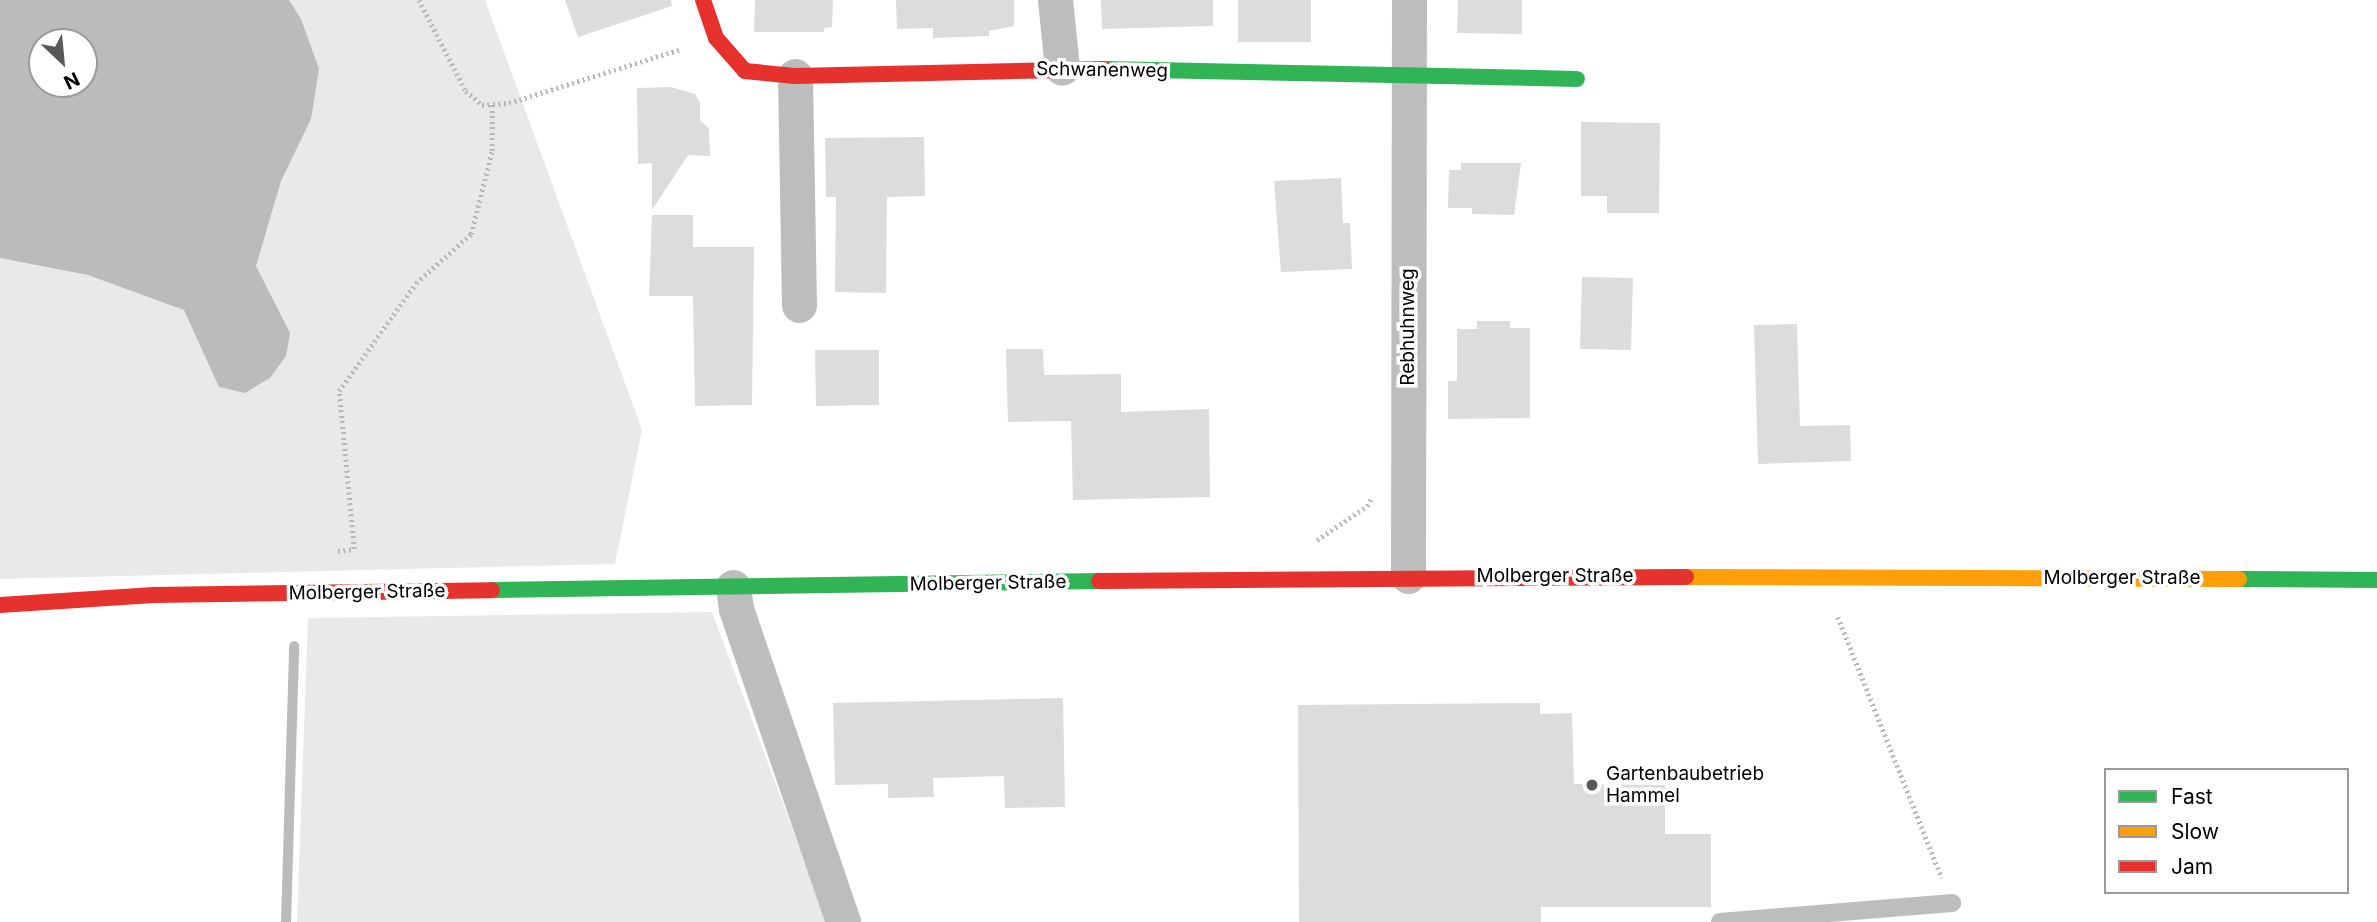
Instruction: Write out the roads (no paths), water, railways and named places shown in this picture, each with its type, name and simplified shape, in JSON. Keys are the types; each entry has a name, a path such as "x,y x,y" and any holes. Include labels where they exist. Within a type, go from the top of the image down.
{"main road":[{"name":"Schwanenweg","path":"703,0 716,38 745,71 795,76 1062,68 1409,78"},
{"path":"1409,78 1577,79"},
{"name":"Molberger Straße","path":"0,606 153,596 1408,576 2377,580"}],"street":[{"path":"1055,0 1062,68"},
{"name":"Rebhuhnweg","path":"1408,576 1409,0"},
{"path":"795,76 799,305"},
{"path":"733,587 736,608 843,922"}],"lane":[{"path":"1720,922 1952,902"}],"waterway":[{"path":"286,922 294,646"}],"place":[{"name":"Gartenbaubetrieb Hammel","path":"1592,785"}]}
